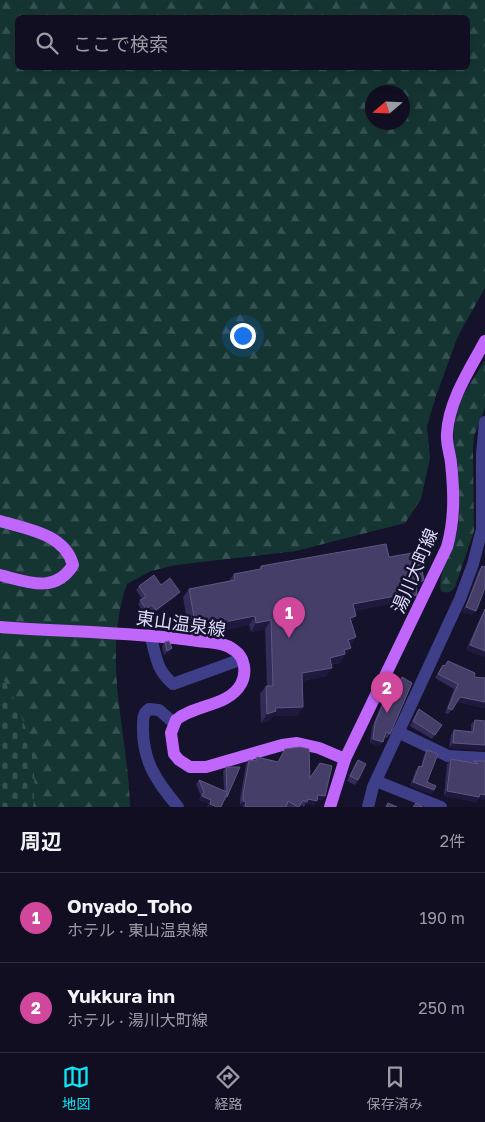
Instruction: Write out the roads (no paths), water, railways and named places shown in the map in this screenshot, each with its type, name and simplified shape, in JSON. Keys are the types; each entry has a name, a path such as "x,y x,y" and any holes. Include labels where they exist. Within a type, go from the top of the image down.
{"main road":[{"name":"湯川大町線","path":"330,807 346,759 446,547 454,517 451,461 447,445 448,424 460,389 485,341"},
{"path":"0,521 50,537 62,544 70,554 73,565 66,576 52,583 36,583 0,575"},
{"name":"東山温泉線","path":"0,627 150,635 215,643 234,650 242,659 244,676 232,695 189,711 174,723"},
{"path":"174,723 171,733 174,754 179,760 190,766 206,767 282,744 297,743 319,748 346,759"}],"street":[{"path":"368,807 376,780 460,599 473,564 482,529 482,454 485,422"},
{"path":"150,635 156,662 163,674 173,684 242,659"},
{"path":"174,723 159,710 148,708 143,718 143,750 151,769 178,807"},
{"path":"398,732 448,756 485,758"},
{"path":"376,780 441,807"}],"place":[{"name":"Onyado_Toho","path":"289,638"},
{"name":"Yukkura inn","path":"387,713"}]}
